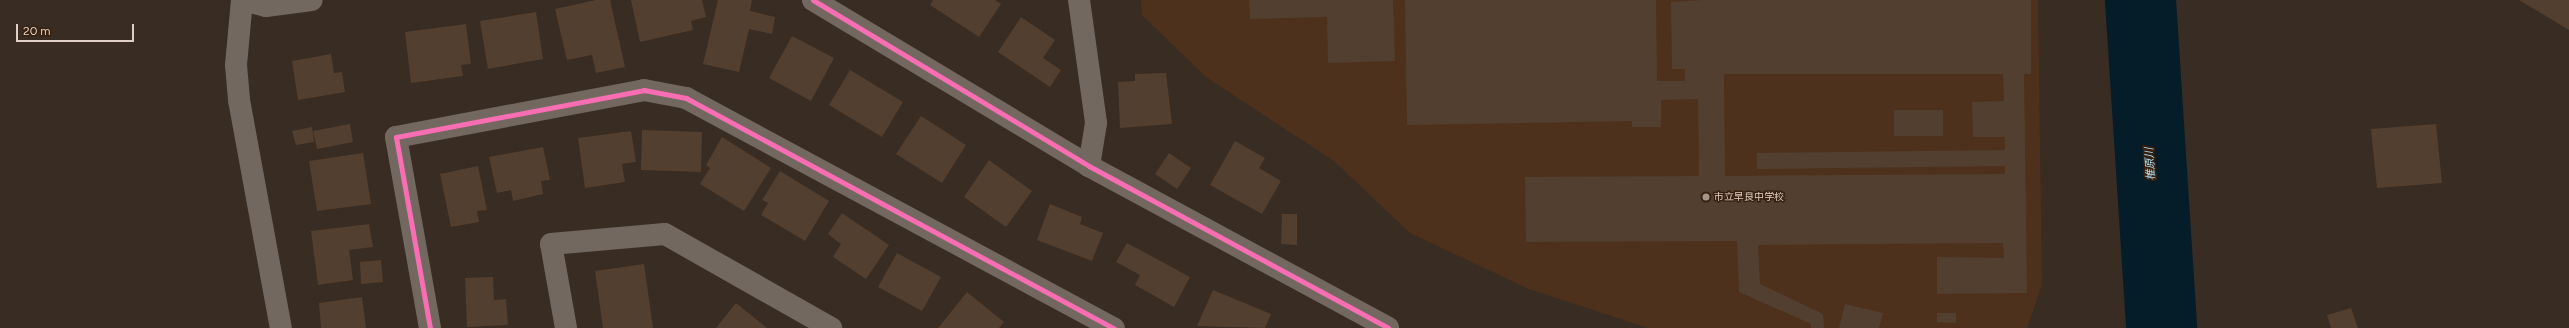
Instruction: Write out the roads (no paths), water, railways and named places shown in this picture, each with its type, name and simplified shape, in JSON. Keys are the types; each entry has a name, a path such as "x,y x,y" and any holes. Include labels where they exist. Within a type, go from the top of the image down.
{"street":[{"path":"281,328 239,100 236,65 242,0 266,6 312,0"},
{"path":"813,0 1089,166 1388,328"},
{"path":"1079,0 1096,123 1089,166"},
{"path":"430,328 396,137 644,90 686,98 1114,328"},
{"path":"566,328 551,244 665,234 831,328"}],"waterway":[{"name":"椎原川","path":"2140,0 2161,328"}],"place":[{"name":"市立早良中学校","path":"1706,197"}]}
